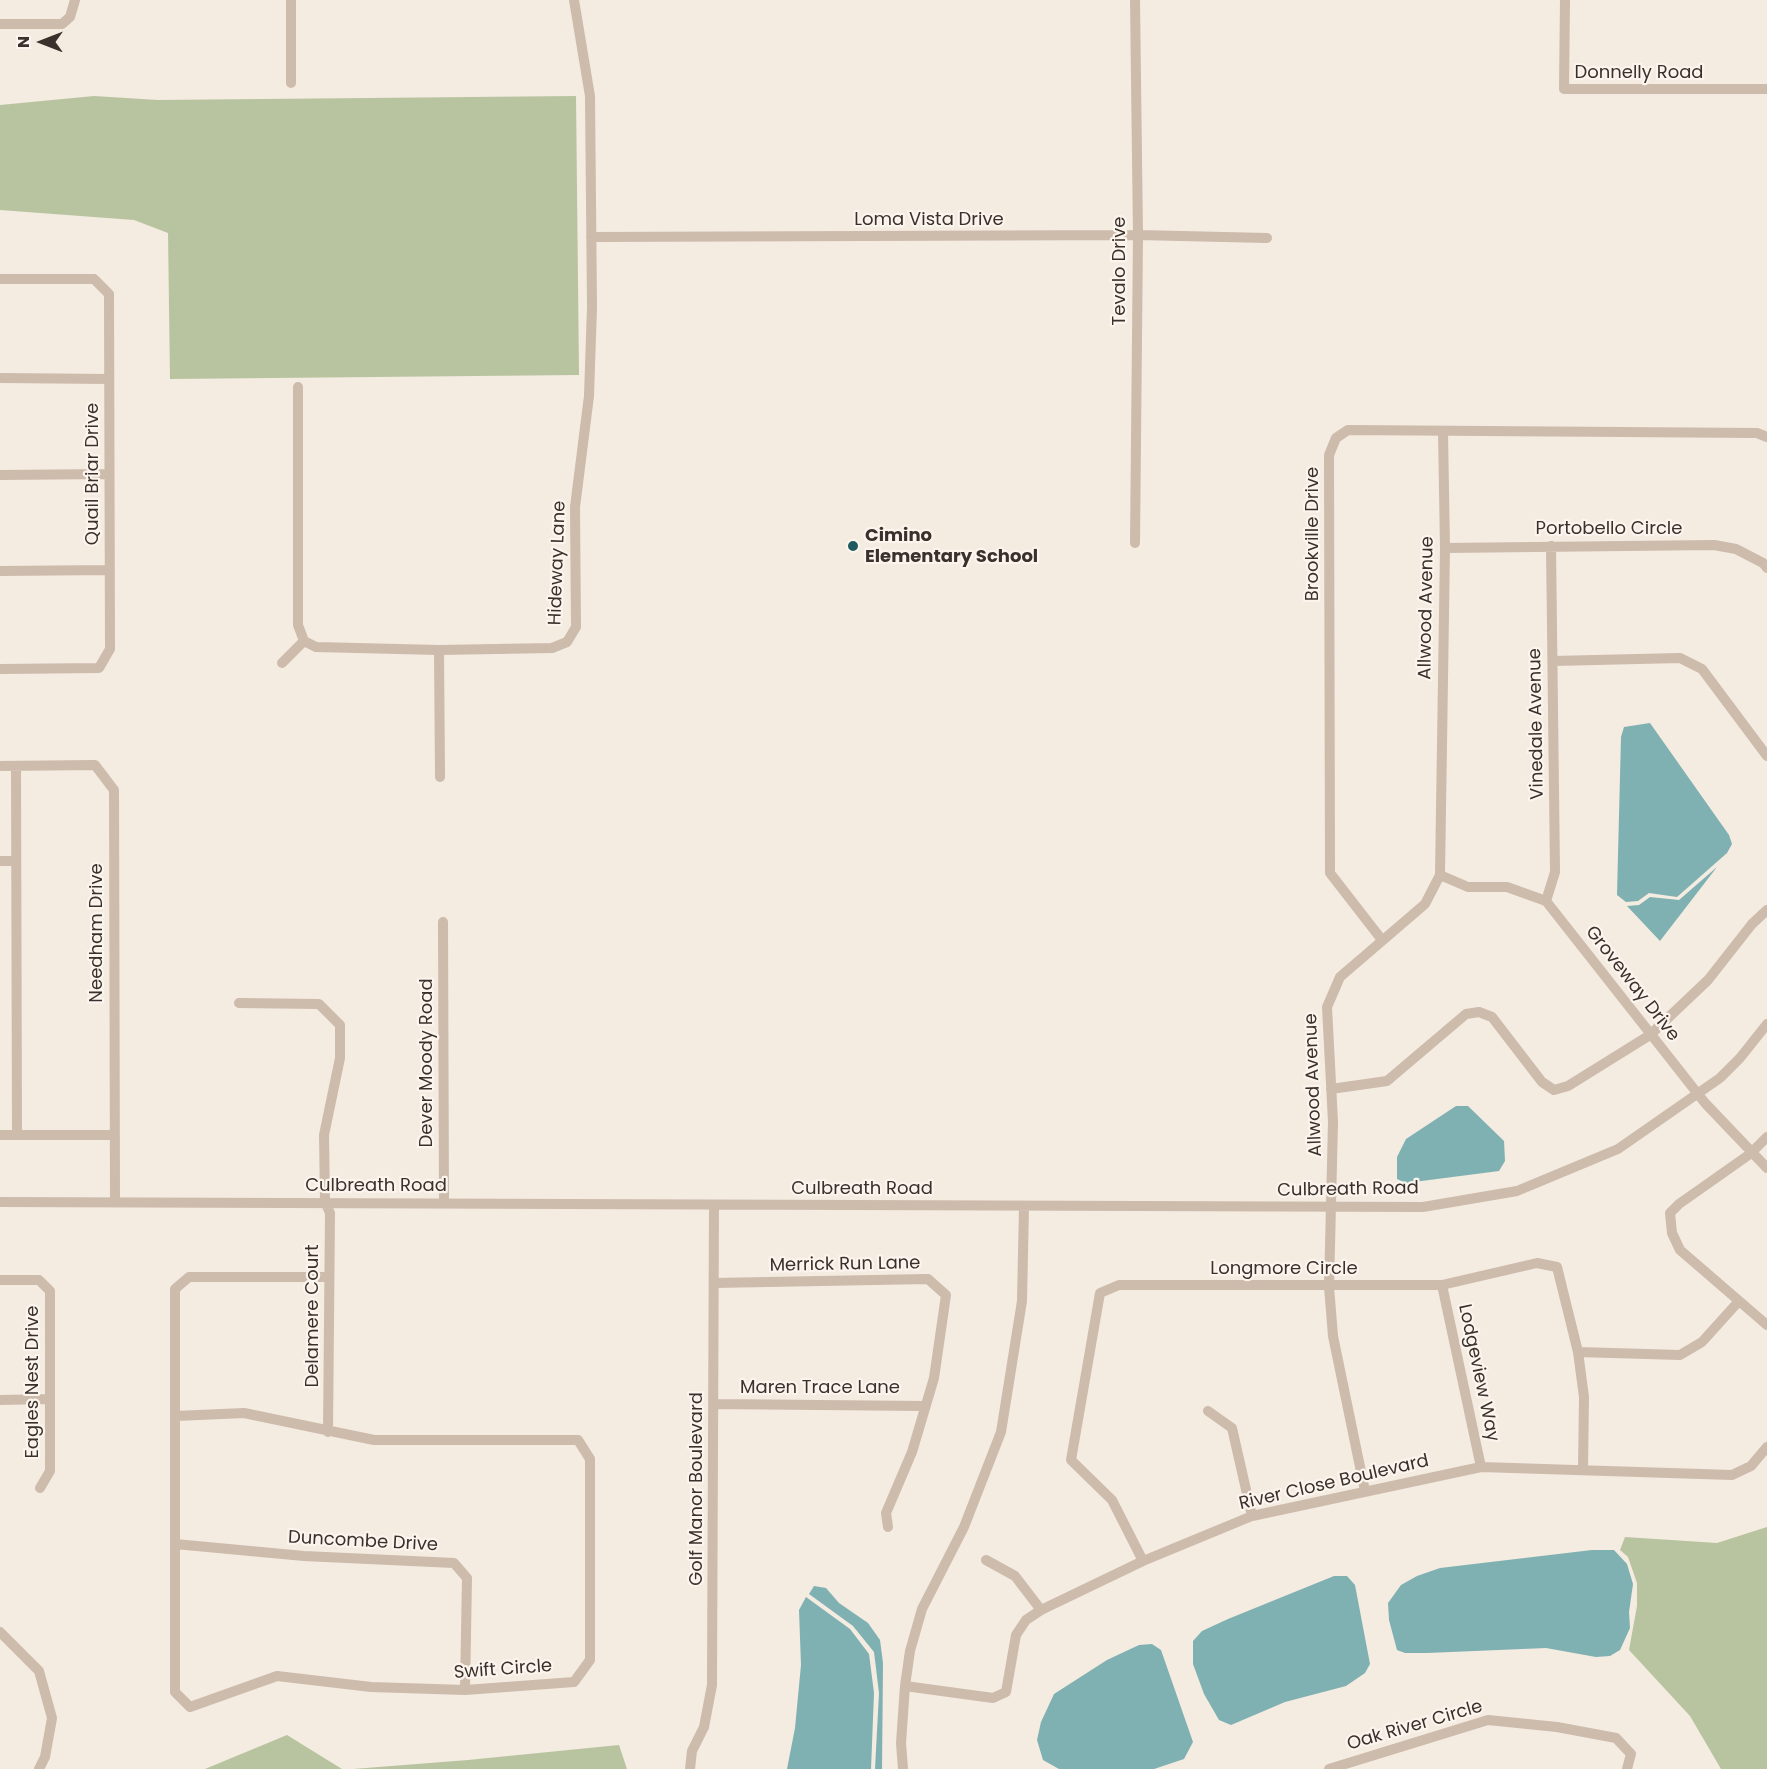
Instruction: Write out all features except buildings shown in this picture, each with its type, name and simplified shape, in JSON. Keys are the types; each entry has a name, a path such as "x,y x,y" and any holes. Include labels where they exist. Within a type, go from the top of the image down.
{"street":[{"path":"0,24 62,24 70,17 75,0"},
{"path":"291,0 291,83"},
{"name":"Hideway Lane","path":"304,641 316,647 439,650 552,648 567,642 576,627 575,507 589,396 591,237 590,96 574,0"},
{"name":"Tevalo Drive","path":"1135,0 1138,235 1135,543"},
{"name":"Donnelly Road","path":"1565,0 1564,89 1767,89"},
{"name":"Loma Vista Drive","path":"591,237 1138,235 1267,238"},
{"name":"Quail Briar Drive","path":"0,279 94,279 109,294 110,570 110,649 99,668 0,669"},
{"path":"0,378 109,379"},
{"path":"282,663 304,641 298,625 298,387"},
{"name":"Brookville Drive","path":"1382,940 1330,873 1329,455 1336,438 1348,430 1757,433 1767,437"},
{"name":"Allwood Avenue","path":"1365,1491 1333,1336 1329,1287 1333,1208 1328,1007 1340,977 1425,904 1440,875 1445,548 1443,432"},
{"path":"0,475 109,474"},
{"name":"Portobello Circle","path":"1445,548 1714,545 1736,549 1766,562"},
{"name":"Vinedale Avenue","path":"1546,902 1555,872 1551,546"},
{"path":"0,571 110,570"},
{"path":"439,650 440,777"},
{"path":"1553,661 1680,658 1702,669 1767,756"},
{"name":"Needham Drive","path":"0,766 95,765 114,790 113,1135 115,1201"},
{"path":"16,766 17,1136"},
{"path":"0,861 15,861"},
{"path":"1440,875 1468,887 1507,887 1546,902"},
{"name":"Groveway Drive","path":"1546,902 1698,1094 1750,1154 1767,1168"},
{"path":"1331,1089 1387,1081 1466,1014 1479,1012 1492,1017 1542,1082 1554,1090 1568,1086 1650,1035 1708,980 1752,924 1767,910"},
{"name":"Dever Moody Road","path":"443,922 444,1203"},
{"name":"Delamere Court","path":"239,1003 319,1004 340,1025 340,1058 324,1136 325,1202 330,1213 328,1432"},
{"name":"Culbreath Road","path":"0,1202 1423,1207 1517,1191 1618,1149 1720,1078 1767,1024"},
{"path":"0,1136 113,1135"},
{"path":"1767,1137 1750,1154 1679,1204 1670,1214 1672,1233 1680,1250 1767,1325"},
{"name":"Golf Manor Boulevard","path":"690,1769 692,1751 704,1727 712,1685 715,1404 714,1204"},
{"path":"903,1769 901,1743 905,1686 910,1651 922,1609 964,1527 1001,1432 1022,1301 1024,1206"},
{"name":"Longmore Circle","path":"1143,1561 1112,1500 1071,1460 1100,1293 1119,1285 1329,1287 1442,1285 1537,1263 1557,1267 1578,1352 1584,1397 1582,1469"},
{"name":"Swift Circle","path":"176,1416 244,1413 374,1440 578,1440 590,1459 590,1660 574,1682 465,1690 371,1687 277,1676 190,1707 175,1692 175,1289 189,1277 329,1277"},
{"name":"Merrick Run Lane","path":"714,1283 928,1279 946,1295 934,1378 912,1452 886,1513 888,1527"},
{"name":"Eagles Nest Drive","path":"0,1280 39,1280 50,1291 50,1471 40,1488"},
{"name":"Lodgeview Way","path":"1442,1285 1481,1467"},
{"path":"1578,1352 1680,1355 1702,1342 1739,1301"},
{"path":"0,1400 50,1399"},
{"name":"Maren Trace Lane","path":"715,1404 924,1406"},
{"path":"1208,1411 1232,1428 1252,1516"},
{"name":"River Close Boulevard","path":"905,1686 993,1698 1006,1692 1016,1635 1026,1620 1041,1610 1143,1561 1252,1516 1481,1467 1732,1475 1751,1466 1767,1447"},
{"name":"Duncombe Drive","path":"175,1544 304,1556 454,1563 467,1578 465,1690"},
{"path":"986,1560 1015,1575 1041,1610"},
{"path":"0,1632 39,1671 52,1718 45,1757 39,1769"},
{"name":"Oak River Circle","path":"1329,1769 1488,1720 1557,1727 1616,1738 1632,1754 1627,1769"}],"green space":[{"path":"94,96 158,100 576,96 579,375 170,379 168,233 134,220 0,210 0,105"},
{"path":"1767,1527 1767,1769 1721,1769 1690,1716 1629,1650 1637,1606 1637,1583 1628,1557 1620,1550 1625,1537 1717,1543"},
{"path":"287,1735 342,1769 205,1769"},
{"path":"619,1745 627,1769 353,1769 468,1760"}],"water":[{"path":"1650,723 1729,835 1732,844 1727,853 1677,897 1649,893 1638,901 1626,902 1617,895 1621,737 1624,727"},
{"path":"1717,867 1660,941 1627,906 1639,905 1650,897 1679,900"},
{"path":"1456,1106 1468,1106 1504,1141 1505,1161 1499,1171 1406,1183 1397,1179 1397,1157 1406,1139"},
{"path":"1592,1550 1614,1550 1627,1564 1633,1584 1629,1612 1630,1628 1620,1650 1610,1656 1596,1657 1546,1648 1427,1653 1405,1653 1397,1650 1389,1620 1388,1603 1401,1585 1417,1576 1440,1568"},
{"path":"1334,1576 1347,1576 1355,1585 1370,1664 1365,1673 1346,1686 1285,1702 1231,1725 1219,1720 1204,1694 1193,1664 1193,1641 1202,1631 1228,1619"},
{"path":"814,1586 826,1588 839,1603 868,1623 880,1640 883,1663 882,1769 875,1769 879,1693 874,1652 853,1626 809,1594"},
{"path":"806,1597 850,1629 869,1654 874,1693 871,1769 787,1769 795,1728 801,1665 799,1610"},
{"path":"1152,1644 1161,1650 1193,1742 1184,1759 1154,1769 1059,1769 1043,1760 1037,1740 1041,1722 1054,1694 1107,1660 1139,1645"}],"place":[{"name":"Cimino Elementary School","path":"853,546"}]}
